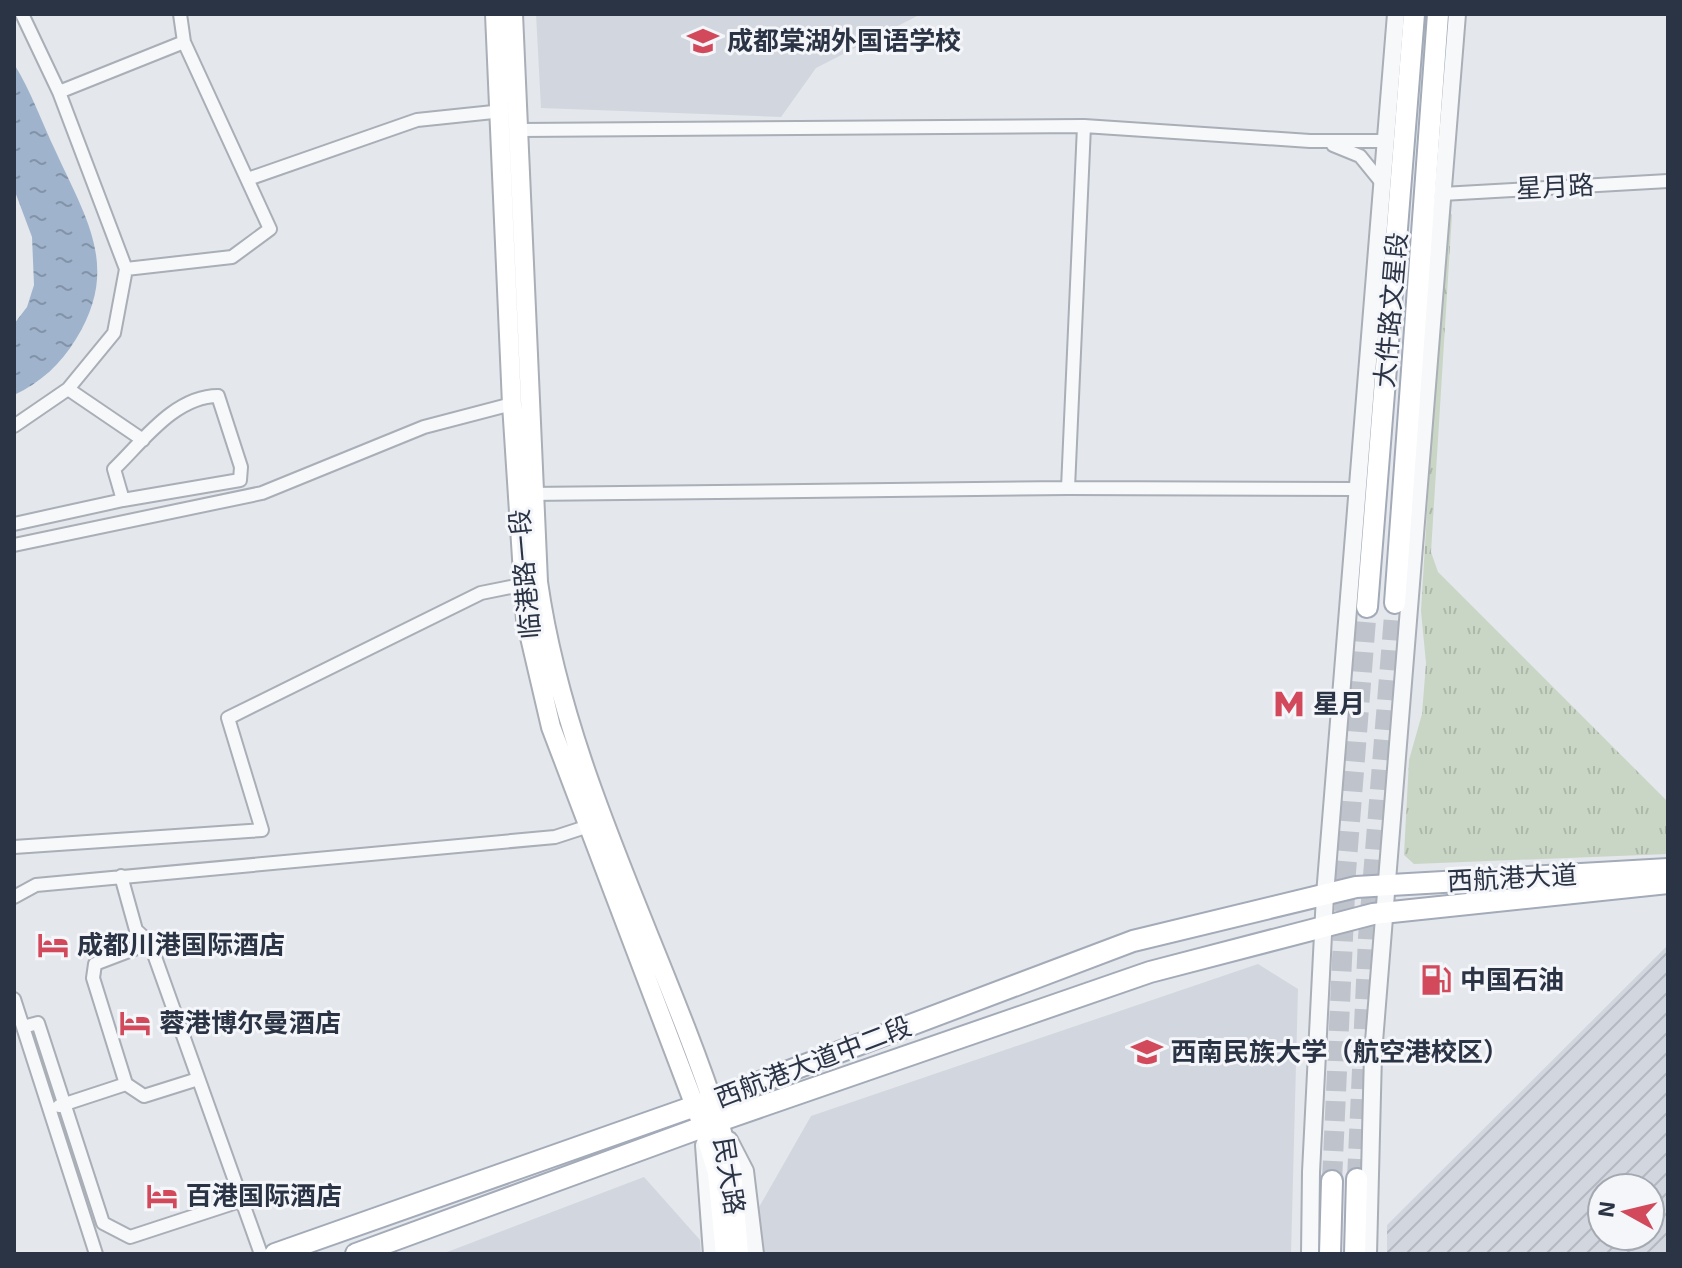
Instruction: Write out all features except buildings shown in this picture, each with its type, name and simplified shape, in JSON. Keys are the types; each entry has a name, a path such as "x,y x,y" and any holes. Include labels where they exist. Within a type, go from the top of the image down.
{"main road":[{"name":"临港路一段","path":"495,14 510,111 520,130 526,494 521,585 540,689 704,1103"},
{"name":"临港路一段","path":"513,14 510,111 512,404 546,642 595,824"},
{"name":"大件路文星段","path":"1367,607 1414,14"},
{"name":"大件路文星段","path":"1395,603 1438,14"},
{"name":"西航港大道","path":"1356,887 1668,869"},
{"path":"356,1254 711,1124 1150,972 1384,912 1668,883"},
{"name":"西航港大道中二段","path":"275,1254 704,1103 1133,941 1356,887"},
{"name":"民大路","path":"704,1103 732,1170 739,1254"},
{"name":"民大路","path":"711,1124 725,1254"},
{"path":"1355,1254 1357,1179"},
{"path":"1330,1254 1332,1181"}],"street":[{"path":"14,426 68,389 114,333 126,269 59,92 22,14"},
{"path":"126,269 232,257 270,229 184,42 180,14"},
{"path":"1310,1254 1311,1172 1325,895 1396,14"},
{"path":"1368,1254 1373,1054 1457,14"},
{"path":"59,92 184,42"},
{"path":"248,179 417,120 510,111"},
{"path":"520,130 1084,126 1310,141 1386,141"},
{"path":"1068,488 1084,126"},
{"path":"1310,141 1342,146 1360,156 1382,183"},
{"name":"星月路","path":"1442,194 1668,181"},
{"path":"68,389 143,440"},
{"path":"14,524 123,500 240,480 241,467 218,396 202,396 170,414 114,469 123,500"},
{"path":"14,545 262,493 424,427 512,404"},
{"path":"526,494 1068,488 1356,489"},
{"path":"14,847 262,830 228,718 481,593 521,585"},
{"path":"14,897 36,885 555,837 595,824"},
{"path":"121,876 136,930 150,943 261,1254"},
{"path":"150,943 95,964 93,978 126,1084 144,1096 198,1079"},
{"path":"14,999 96,1254"},
{"path":"23,1027 38,1023 103,1223 130,1237 240,1201"},
{"path":"48,1109 126,1084"},
{"path":"711,1124 712,1254"},
{"path":"711,1124 745,1171 755,1254"}],"shaded area":[{"name":"成都棠湖外国语学校","path":"536,14 921,14 816,68 781,117 541,108"},
{"path":"1668,945 1668,1254 1387,1254 1387,1225"},
{"name":"西南民族大学（航空港校区）","path":"1258,964 1298,989 1291,1254 763,1254 758,1209 811,1116"},
{"path":"644,1177 700,1240 701,1254 442,1254"}],"green space":[{"path":"1452,214 1431,552 1438,572 1668,802 1668,854 1414,864 1404,855 1409,760 1422,714 1426,663 1421,611 1445,216"}],"water":[{"path":"14,64 88,222 97,267 96,289 89,313 76,339 49,372 14,395 14,324 27,307 34,285 32,237 14,189"}],"tunnel":[{"path":"1357,1179 1368,938 1395,603"},
{"path":"1332,1181 1346,872 1367,607"}],"place":[{"name":"成都棠湖外国语学校","path":"703,41"},
{"name":"星月","path":"1289,704"},
{"name":"成都川港国际酒店","path":"53,945"},
{"name":"中国石油","path":"1436,980"},
{"name":"蓉港博尔曼酒店","path":"135,1023"},
{"name":"西南民族大学（航空港校区）","path":"1147,1052"},
{"name":"百港国际酒店","path":"162,1196"}]}
